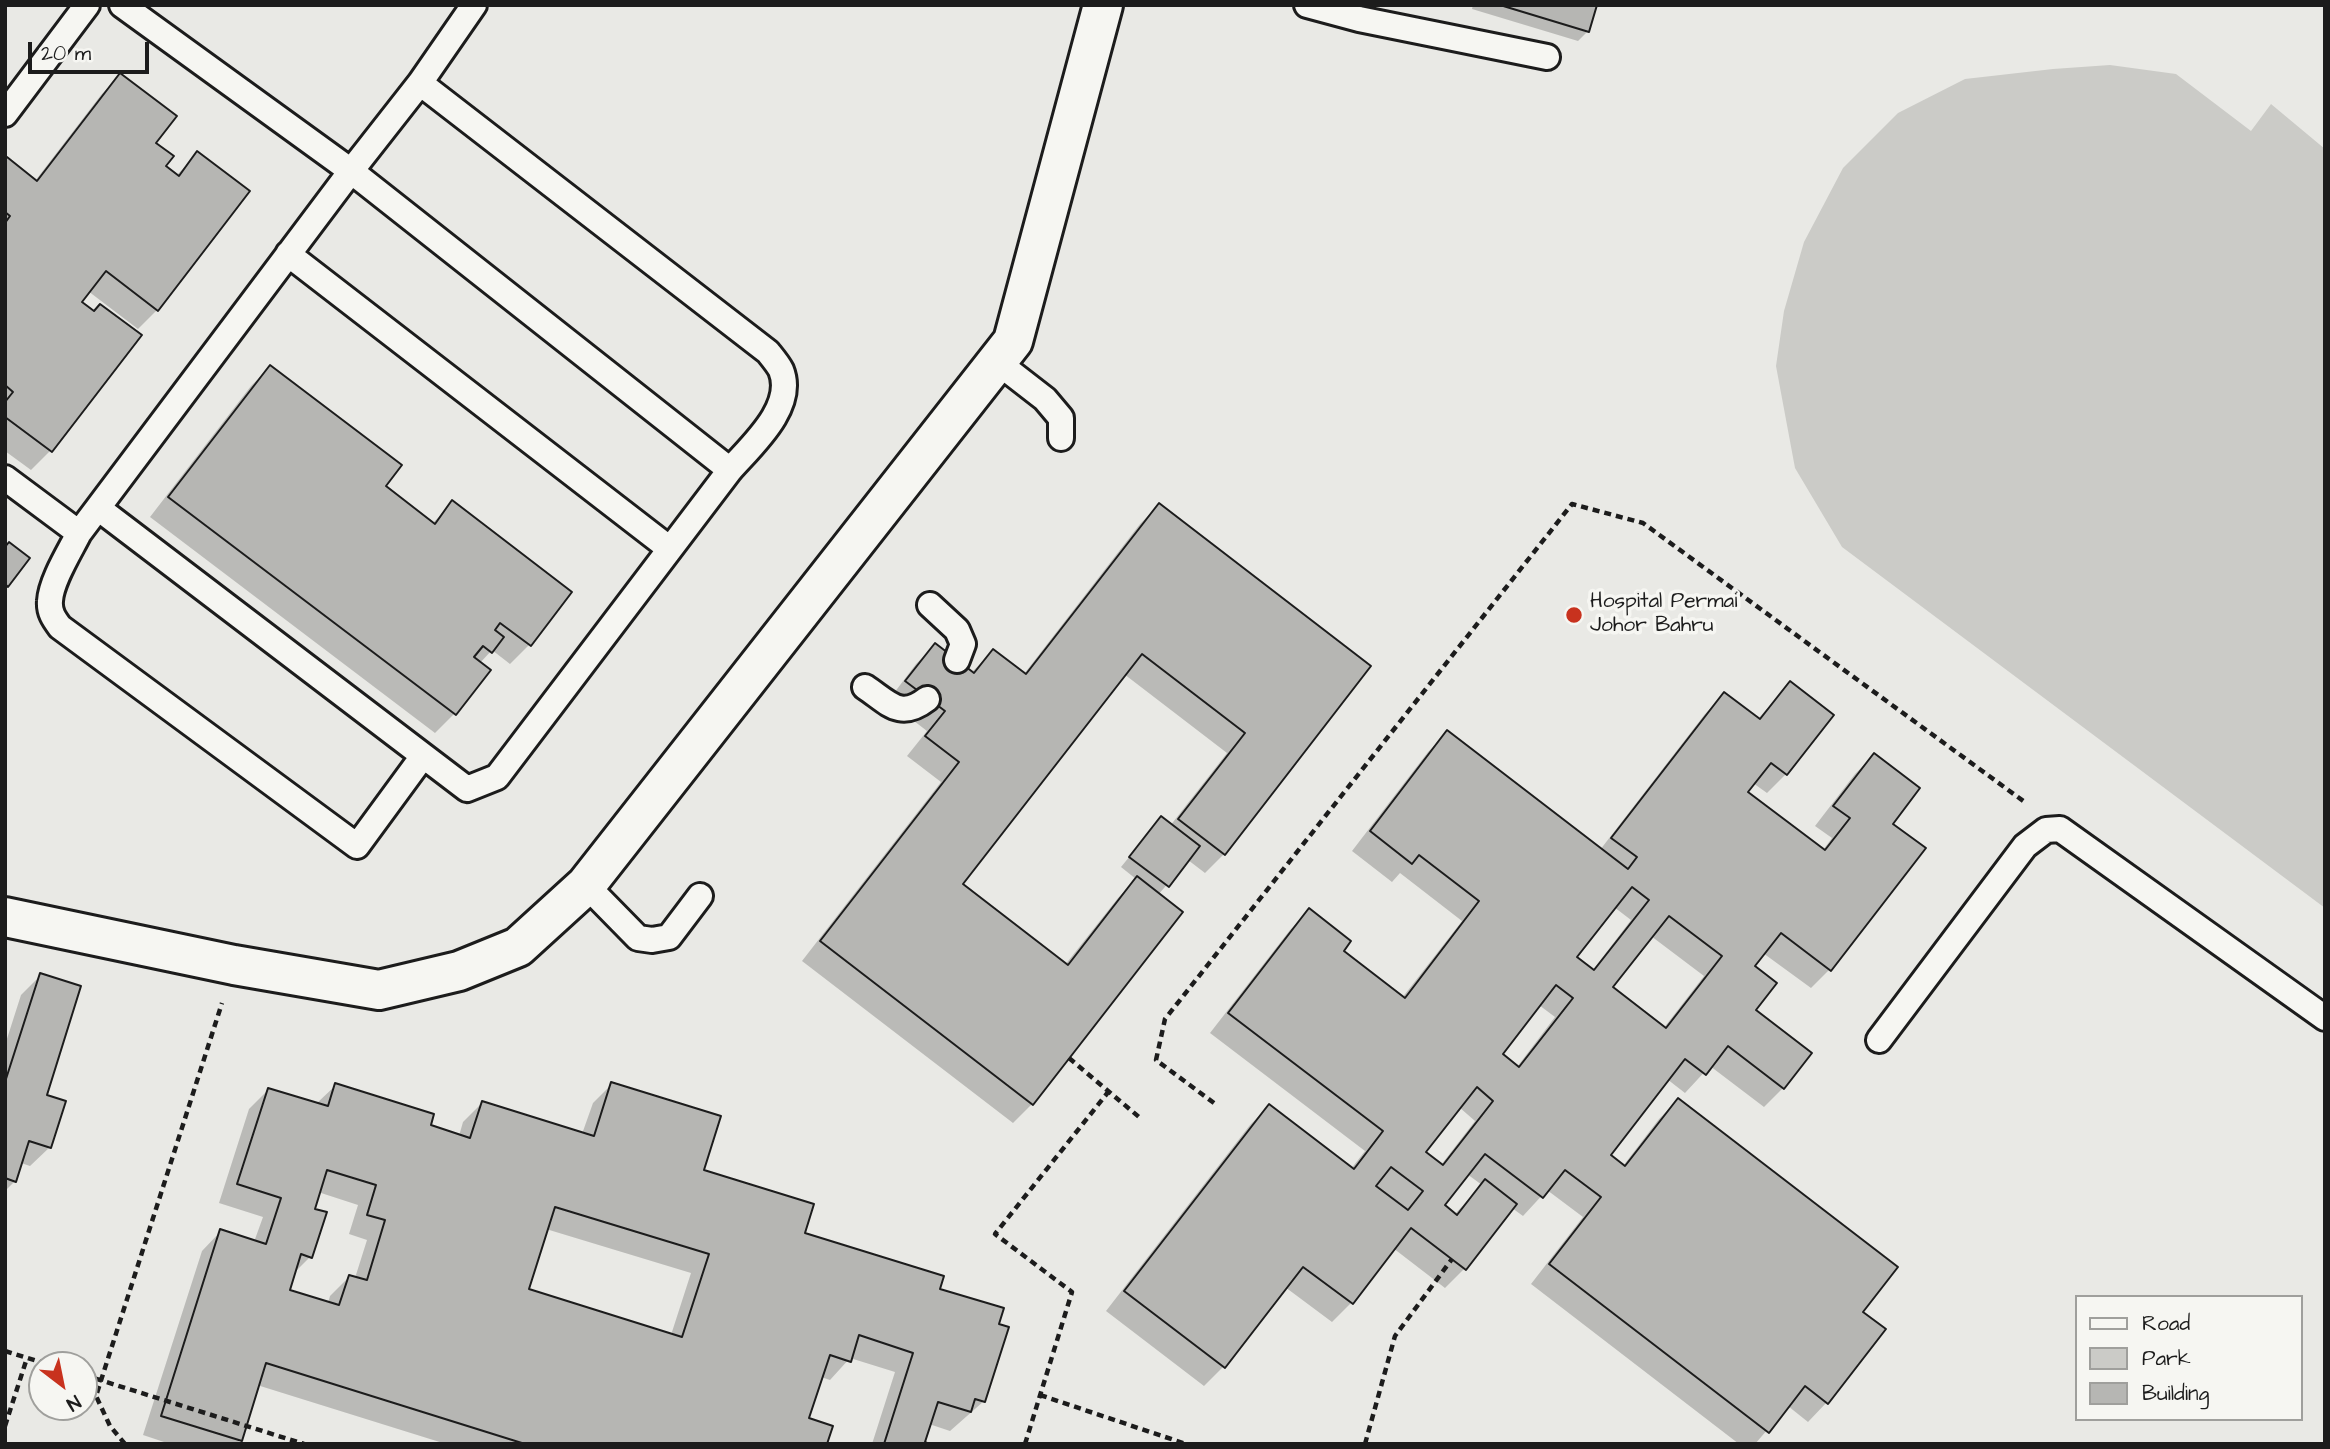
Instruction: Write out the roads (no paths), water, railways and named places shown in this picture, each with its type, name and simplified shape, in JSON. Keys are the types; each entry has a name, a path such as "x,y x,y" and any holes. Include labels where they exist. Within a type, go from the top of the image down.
{"street":[{"path":"5,917 234,965 379,990 459,971 518,947 586,885 1013,341 1103,5"}],"lane":[{"path":"5,114 87,5"},
{"path":"121,5 351,171 730,470"},
{"path":"424,756 357,846 60,627 52,616 50,602 53,589 79,533 420,83 474,5"},
{"path":"1307,5 1359,19 1547,57"},
{"path":"98,508 467,789 497,777 730,470 768,428 783,399 782,371 768,352 420,83"},
{"path":"288,254 670,549"},
{"path":"996,360 1045,399 1062,418 1061,438"},
{"path":"7,483 79,533"},
{"path":"930,604 957,630 963,644 957,660"},
{"path":"864,687 900,710 914,709 927,699"},
{"path":"1879,1040 2025,846 2046,830 2060,829 2325,1018"},
{"path":"586,885 638,938 652,940 669,937 700,896"}],"place":[{"name":"Hospital Permai Johor Bahru","path":"1574,615"}]}
